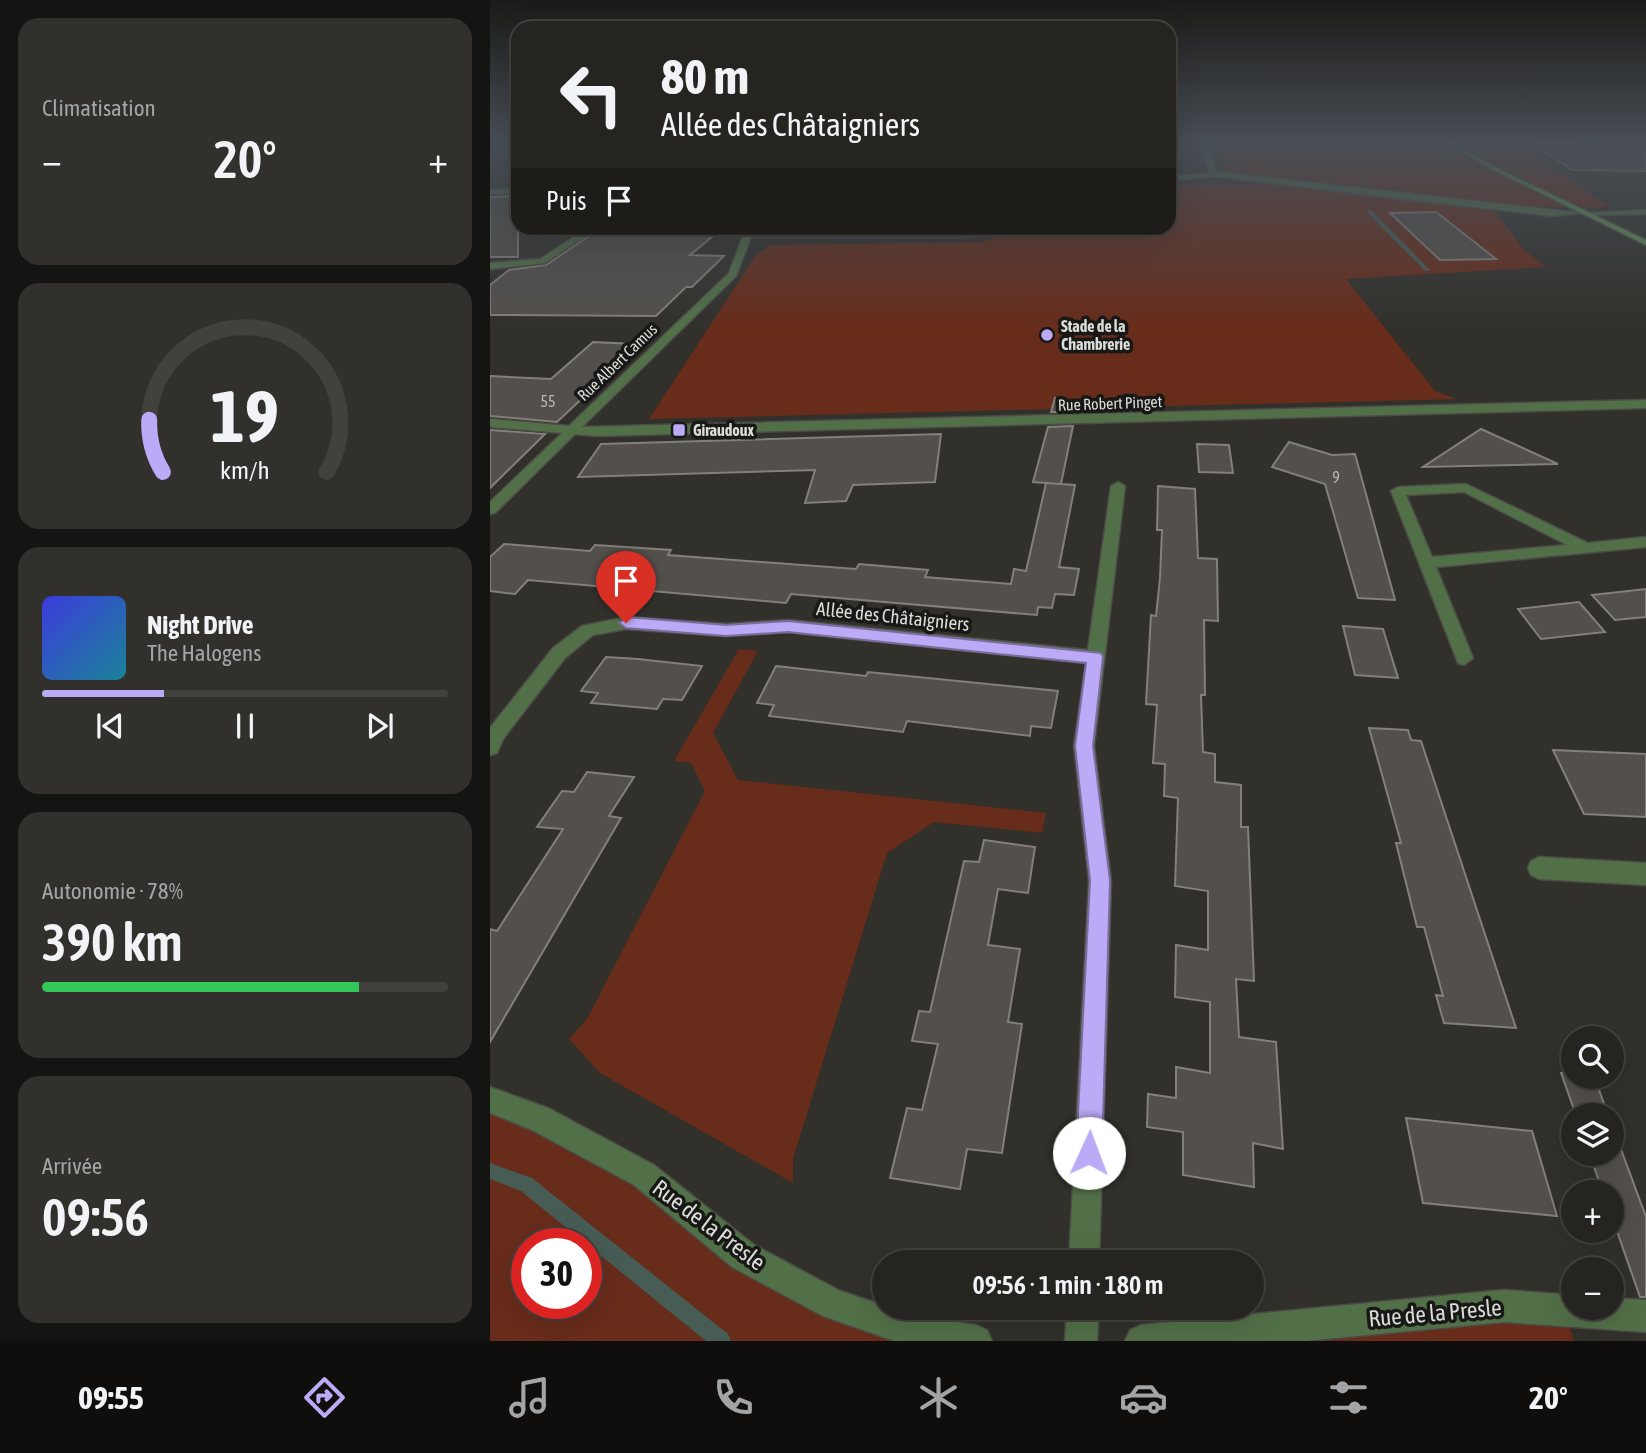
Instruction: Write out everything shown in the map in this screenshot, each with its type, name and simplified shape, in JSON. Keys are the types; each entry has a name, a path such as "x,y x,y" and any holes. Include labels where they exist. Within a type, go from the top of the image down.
{"main road":[{"path":"1560,204 1646,243"},
{"path":"1569,204 1646,243"}],"street":[{"path":"1463,204 1551,214 1577,213"},
{"path":"1591,213 1646,212"},
{"path":"492,267 533,263 553,256 583,235"},
{"name":"Rue Albert Camus","path":"490,510 733,274 748,235"},
{"name":"Rue Robert Pinget","path":"490,423 574,428 596,432 1644,406"},
{"path":"1085,1250 1100,881 1084,746 1118,486"},
{"path":"1464,658 1398,491 1466,488 1586,548"},
{"path":"1427,564 1646,542"},
{"name":"Allée des Châtaigniers","path":"490,747 496,734 559,653 588,630 626,623 726,630 788,626 1095,657"},
{"path":"1539,868 1646,874"},
{"name":"Rue de la Presle","path":"490,1100 540,1119 643,1174 743,1256 834,1305 916,1332 976,1341"},
{"name":"Rue de la Presle","path":"1141,1341 1504,1306 1646,1316"},
{"path":"1081,1341 1082,1320"}],"shaded area":[{"name":"Stade de la Chambrerie","path":"1176,204 1437,204 1494,210 1523,249 1546,267 1346,279 1435,391 1457,399 649,419 756,255 771,245 981,242 1004,235 1176,235"},
{"path":"1497,204 1605,204 1610,207 1562,207"},
{"path":"739,649 758,651 713,733 738,780 1046,813 1042,833 934,822 887,853 793,1159 793,1183 600,1073 569,1039 587,1019 705,791 691,763 674,761"},
{"path":"490,1100 540,1119 743,1256 872,1303 872,1320 918,1320 976,1341 490,1341"},
{"path":"1561,1310 1561,1320 1568,1320 1574,1341 1141,1341"}],"building":[{"path":"490,204 511,204 511,235 518,235 518,257 490,257"},
{"path":"1436,212 1496,259 1440,260 1390,213"},
{"path":"590,235 706,235 712,237 690,255 724,256 656,316 490,315 490,285 509,270 546,265"},
{"path":"593,342 633,344 599,377 605,377 557,422 490,416 490,376 551,379"},
{"path":"1055,398 1078,403 1076,412 1051,412"},
{"path":"1073,426 1061,484 1033,482 1048,427"},
{"path":"1481,429 1558,464 1423,467"},
{"path":"490,430 545,434 490,488"},
{"path":"941,434 935,482 853,485 846,501 805,503 815,470 578,477 601,444"},
{"path":"1289,442 1332,455 1355,454 1395,600 1358,598 1325,484 1272,467"},
{"path":"1197,444 1229,445 1233,473 1199,472"},
{"path":"1046,483 1075,485 1059,567 1079,569 1074,595 1055,594 1052,608 1038,607 1037,615 791,594 786,603 528,580 515,594 490,591 490,557 504,544 590,551 595,545 671,550 668,555 856,569 859,564 928,570 925,577 1011,584 1014,569 1026,571"},
{"path":"1158,486 1195,489 1198,558 1217,559 1218,621 1204,620 1205,695 1201,695 1203,752 1215,754 1215,782 1241,785 1241,827 1248,827 1254,981 1236,979 1239,1037 1276,1042 1283,1149 1253,1143 1254,1187 1183,1175 1183,1132 1147,1127 1148,1094 1176,1098 1176,1067 1210,1073 1210,1002 1175,997 1176,945 1208,950 1208,891 1175,886 1178,798 1164,796 1165,764 1153,763 1157,705 1146,704 1151,615 1156,616 1160,578 1162,530 1157,530"},
{"path":"1646,589 1646,617 1615,620 1592,595"},
{"path":"1579,602 1605,632 1541,639 1518,609"},
{"path":"1343,626 1383,629 1398,678 1355,675"},
{"path":"606,657 702,666 682,700 663,699 657,709 591,703 598,693 581,691"},
{"path":"776,666 866,676 868,672 1058,691 1051,728 1031,726 1030,736 907,721 903,732 769,716 774,705 757,703"},
{"path":"1369,728 1408,730 1411,740 1421,741 1516,1028 1444,1023 1436,995 1443,996 1424,927 1417,927 1396,843 1401,843"},
{"path":"1553,750 1646,754 1646,817 1584,814"},
{"path":"587,772 634,777 609,816 621,818 490,1042 490,929 497,931 563,829 537,827 562,791 574,792"},
{"path":"984,840 1035,847 1028,893 998,889 988,945 1020,949 1008,1022 1022,1024 1002,1153 967,1149 960,1189 890,1178 907,1108 922,1110 938,1044 912,1041 919,1011 930,1012 964,861 979,862"},
{"path":"1567,1089 1599,1089 1604,1103 1572,1103"},
{"path":"1406,1118 1532,1131 1557,1216 1423,1203"},
{"path":"1624,1157 1646,1217 1646,1297 1640,1297 1621,1243 1624,1243 1624,1180 1599,1180 1594,1166 1624,1166"}],"waterway":[{"path":"1436,204 1464,207"},
{"path":"1369,211 1427,270"},
{"path":"490,1171 526,1184 721,1341"}],"place":[{"name":"Stade de la Chambrerie","path":"1047,335"},
{"name":"Giraudoux","path":"679,430"}],"route":[{"path":"626,623 726,630 788,626 1095,657 1084,746 1085,775 1097,841 1100,881 1089,1153"}]}
